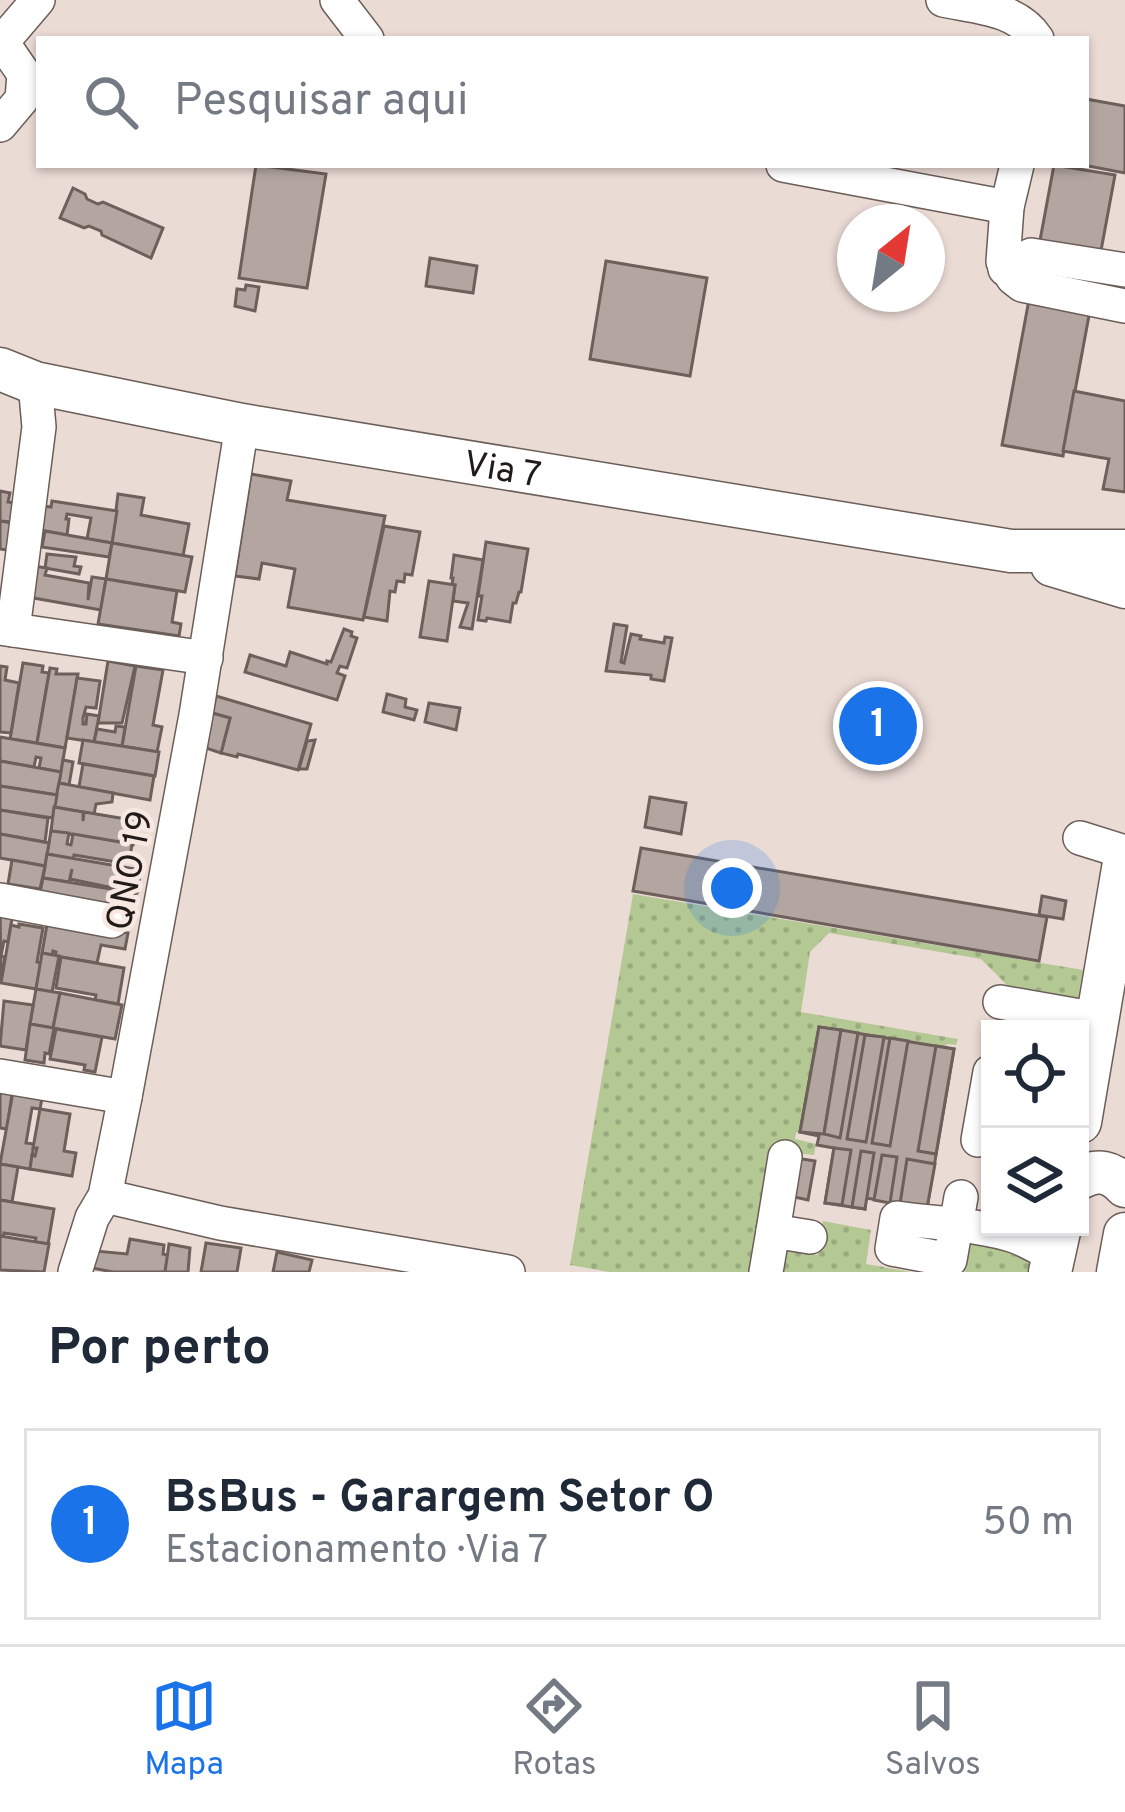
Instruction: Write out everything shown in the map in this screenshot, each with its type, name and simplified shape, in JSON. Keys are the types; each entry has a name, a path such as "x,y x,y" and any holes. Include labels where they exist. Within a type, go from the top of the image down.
{"main road":[{"name":"Via 7","path":"18,376 242,425 1011,551 1125,587"},
{"name":"Via 7","path":"1011,551 1125,551"},
{"path":"1089,1068 1125,855"},
{"path":"1089,1175 1111,1174 1125,1186"},
{"path":"1118,1272 1125,1234"}],"street":[{"path":"0,125 22,99 24,74 2,40 38,0"},
{"path":"337,0 365,36"},
{"path":"943,0 1010,14 1034,36"},
{"path":"799,168 1007,207"},
{"path":"1016,168 1007,207 1005,268 1022,285 1125,306"},
{"path":"1005,268 1031,255 1125,271"},
{"path":"18,376 39,427 6,629 206,658"},
{"name":"QNO 19","path":"75,1272 92,1218 105,1196 125,1097 206,658 242,425"},
{"path":"1080,838 1125,855"},
{"name":"QNO 19","path":"0,900 112,921"},
{"path":"999,1015 1097,1019"},
{"path":"0,1076 125,1097"},
{"path":"978,1140 981,1123"},
{"path":"766,1272 785,1157"},
{"path":"105,1196 220,1223 508,1272"},
{"path":"959,1212 1054,1251"},
{"path":"773,1231 810,1237"}],"green space":[{"path":"633,894 1083,970 1077,1003 1012,990 981,959 829,933 810,952 801,1012 958,1039 956,1045 946,1048 819,1027 795,1139 816,1144 814,1155 776,1151 755,1272 609,1272 570,1265"},
{"path":"823,1221 871,1230 866,1264 911,1272 777,1272 785,1250 817,1255"},
{"path":"969,1244 1034,1254 1031,1272 965,1272"}],"building":[{"path":"1089,100 1125,106 1125,173 1089,166"},
{"path":"256,168 326,174 307,288 239,278"},
{"path":"1053,168 1115,175 1063,456 1002,445"},
{"path":"73,188 98,204 103,202 163,228 151,258 101,231 60,218"},
{"path":"430,258 477,266 473,293 426,286"},
{"path":"606,261 707,278 690,376 590,359"},
{"path":"246,285 259,287 255,311 235,306 237,289 245,290"},
{"path":"1074,391 1125,401 1125,492 1103,489 1109,459 1063,451"},
{"path":"251,474 291,481 287,500 385,516 363,620 288,607 295,569 262,563 259,579 235,576"},
{"path":"0,491 10,493 8,502 15,503 12,522 0,521"},
{"path":"118,494 144,498 141,515 189,524 183,556 112,543"},
{"path":"52,501 117,511 112,543 87,539 91,518 67,514 67,535 39,530 43,506 51,507"},
{"path":"0,521 12,523 8,550 0,549"},
{"path":"384,526 420,532 412,575 405,574 404,582 397,581 395,592 390,591 387,621 364,617"},
{"path":"45,531 112,543 109,557 42,547"},
{"path":"486,542 528,549 510,622 478,620"},
{"path":"112,543 192,557 185,592 106,579"},
{"path":"47,554 76,557 79,574 45,568"},
{"path":"454,555 483,560 472,629 460,627 468,603 453,601"},
{"path":"33,566 47,568 45,575 89,583 88,600 92,577 106,579 101,610 28,597"},
{"path":"106,579 177,591 172,622 181,624 179,636 98,624"},
{"path":"429,581 455,585 447,641 420,637"},
{"path":"614,624 627,626 624,663 631,634 664,643 665,637 672,638 664,681 651,679 651,675 606,671"},
{"path":"344,629 357,638 347,668 340,666 337,673 345,676 337,700 245,672 250,655 286,666 290,652 327,664"},
{"path":"108,661 135,666 122,723 98,723"},
{"path":"23,663 43,666 42,672 49,673 37,743 10,739"},
{"path":"0,666 7,667 5,680 19,683 11,733 0,732"},
{"path":"136,666 163,670 153,725 162,727 157,752 122,746"},
{"path":"50,668 57,669 56,674 78,674 65,748 37,743"},
{"path":"77,678 100,681 96,708 86,707 83,718 86,724 87,714 99,716 94,742 67,738"},
{"path":"387,694 406,699 405,707 417,710 414,720 383,712"},
{"path":"216,696 311,724 298,770 221,753 230,718 212,713"},
{"path":"429,703 460,708 456,730 425,722"},
{"path":"212,713 230,718 221,753 206,748"},
{"path":"116,726 125,727 122,746 94,742 97,729 115,732"},
{"path":"0,737 65,748 61,772 39,768 41,758 36,757 34,767 0,761"},
{"path":"83,740 159,752 155,776 79,763"},
{"path":"315,740 307,769 299,769 307,741"},
{"path":"63,760 73,762 69,785 59,783"},
{"path":"0,761 61,772 57,795 0,786"},
{"path":"83,764 154,776 150,800 79,787"},
{"path":"59,783 113,793 112,802 96,804 94,814 54,807"},
{"path":"0,786 57,795 53,818 0,810"},
{"path":"650,797 686,803 681,834 645,827"},
{"path":"54,807 83,812 83,821 84,812 138,821 133,845 51,831"},
{"path":"0,810 48,818 45,842 0,834"},
{"path":"51,831 69,833 67,844 71,845 73,834 132,844 130,857 123,856 122,863 47,854"},
{"path":"0,834 49,843 45,866 0,858"},
{"path":"641,848 1047,917 1039,961 633,891"},
{"path":"47,854 141,870 137,893 70,879 72,869 69,882 43,878"},
{"path":"12,860 45,866 40,889 8,884"},
{"path":"43,878 135,893 131,917 38,902"},
{"path":"1042,896 1066,901 1063,919 1039,915"},
{"path":"0,904 14,907 1,956 5,957 1,983"},
{"path":"48,919 128,933 125,949 101,945 97,963 55,956 53,951 52,955 42,953"},
{"path":"11,925 43,928 36,989 1,983"},
{"path":"42,953 59,956 52,992 36,989"},
{"path":"61,957 124,968 118,1004 56,988"},
{"path":"36,989 60,993 53,1028 30,1024"},
{"path":"60,993 122,1005 115,1039 53,1028"},
{"path":"4,1001 33,1005 26,1050 0,1046"},
{"path":"30,1024 54,1028 44,1063 25,1060"},
{"path":"819,1027 954,1049 927,1208 866,1198 865,1209 825,1203 834,1148 817,1145 819,1136 800,1132"},
{"path":"819,1027 841,1030 824,1134 800,1132"},
{"path":"56,1029 102,1037 95,1072 84,1070 85,1065 50,1059"},
{"path":"841,1030 858,1033 840,1138 824,1134"},
{"path":"865,1035 884,1037 866,1142 847,1139"},
{"path":"890,1038 908,1041 890,1146 872,1143"},
{"path":"936,1046 954,1049 936,1154 918,1151"},
{"path":"0,1091 12,1094 7,1129 0,1128"},
{"path":"13,1092 42,1098 40,1109 32,1108 26,1143 34,1144 30,1169 0,1164"},
{"path":"40,1109 70,1114 64,1151 76,1153 72,1176 30,1169"},
{"path":"834,1148 851,1150 842,1205 825,1203"},
{"path":"861,1151 874,1153 865,1209 852,1207"},
{"path":"882,1155 897,1157 890,1203 874,1200"},
{"path":"796,1158 815,1161 808,1200 790,1196"},
{"path":"907,1159 935,1164 927,1208 900,1204"},
{"path":"0,1164 18,1167 12,1202 0,1200"},
{"path":"0,1200 54,1209 48,1244 35,1242 36,1238 0,1236"},
{"path":"0,1236 49,1244 44,1272 0,1270"},
{"path":"130,1239 164,1245 163,1254 168,1255 165,1272 92,1268 96,1251 127,1254"},
{"path":"206,1243 241,1248 237,1272 201,1272"},
{"path":"169,1244 190,1248 188,1272 165,1272"},
{"path":"277,1252 312,1260 309,1272 273,1272"}],"place":[{"name":"BsBus - Garargem Setor O","path":"878,726"}]}
